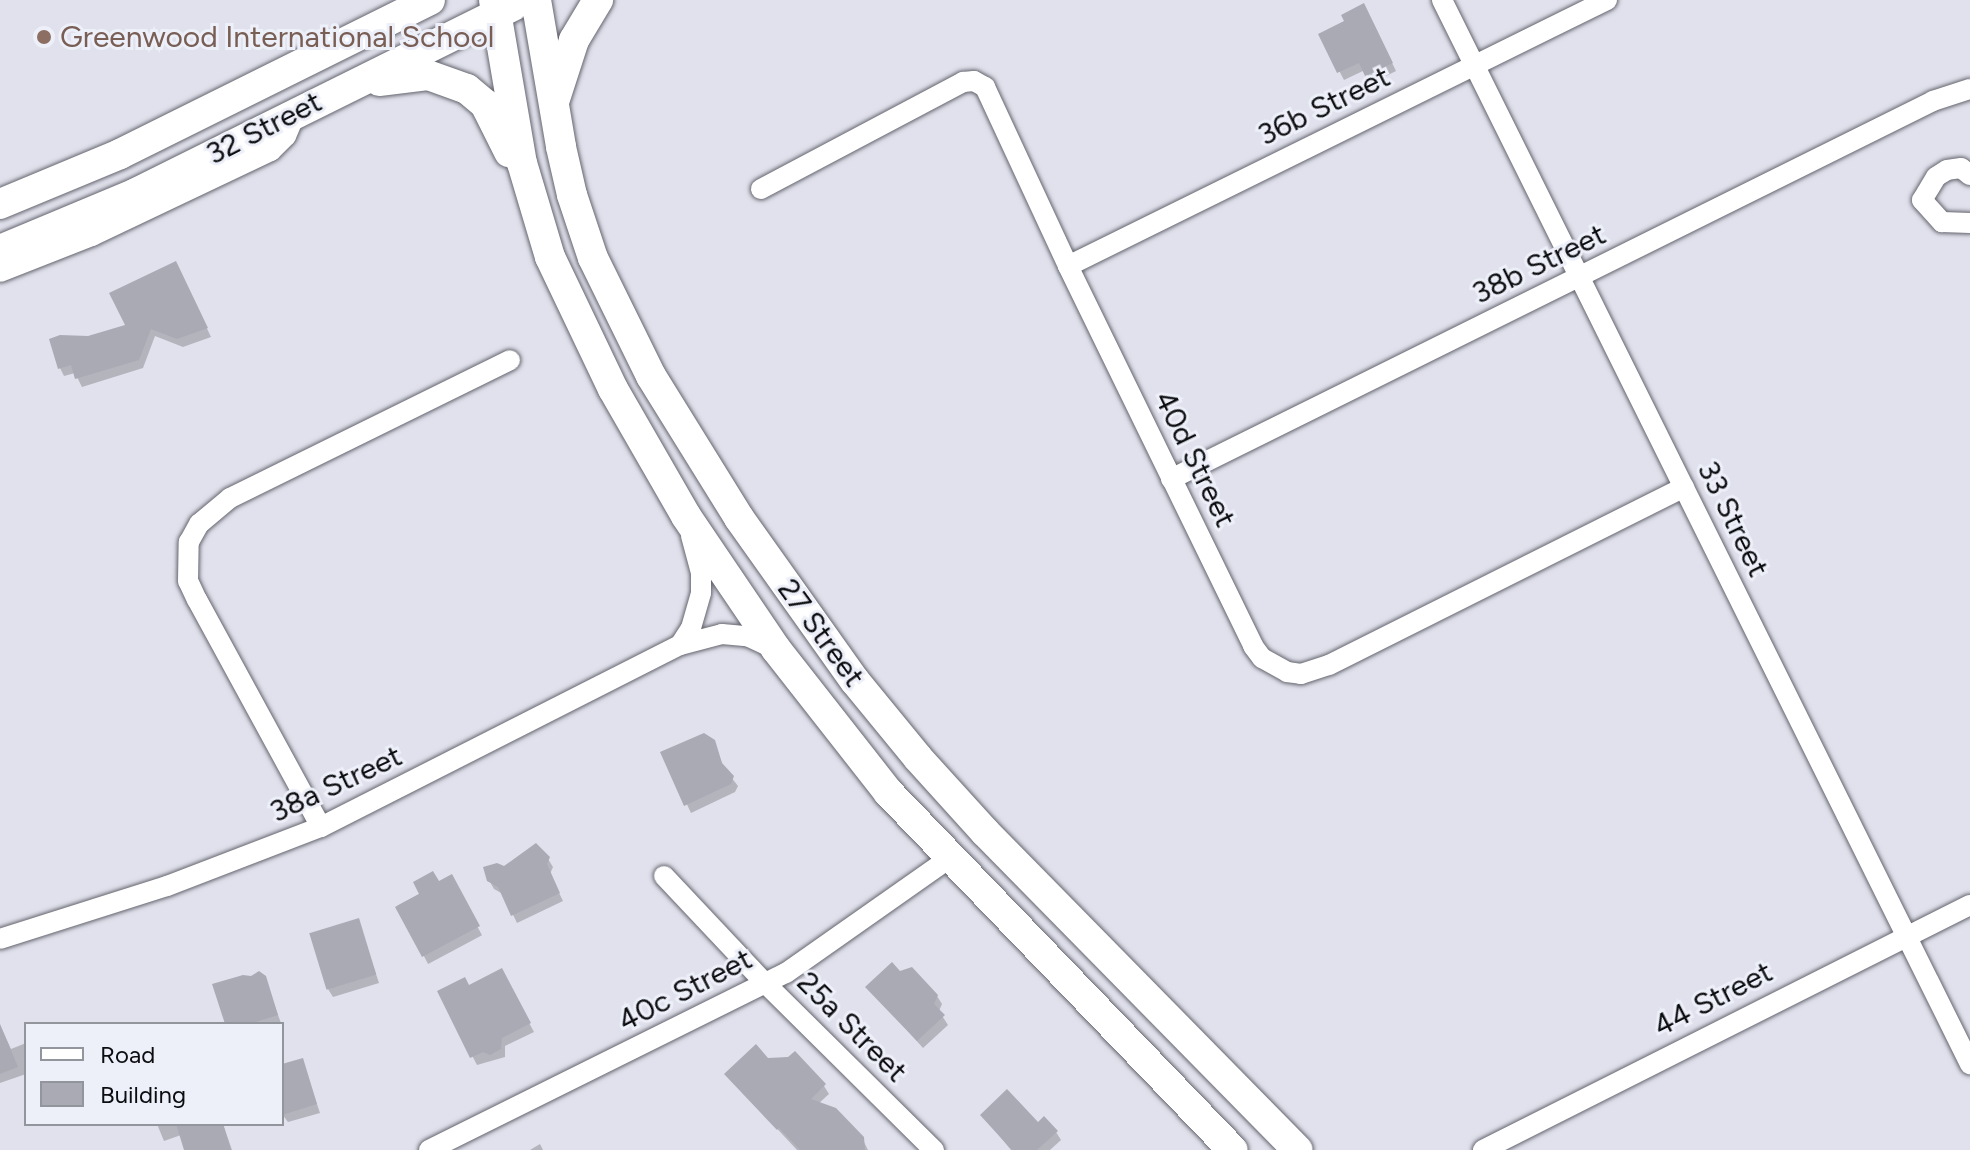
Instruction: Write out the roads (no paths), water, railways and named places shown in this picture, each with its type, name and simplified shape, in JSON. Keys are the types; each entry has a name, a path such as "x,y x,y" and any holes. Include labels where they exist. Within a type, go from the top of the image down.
{"street":[{"path":"385,21 410,0"},
{"name":"32 Street","path":"0,204 120,154 430,0"},
{"path":"554,104 574,40 598,0"},
{"name":"33 Street","path":"1442,0 1970,1064"},
{"name":"36b Street","path":"1068,266 1607,0"},
{"path":"0,272 113,227 271,151 286,136 297,111 340,75 509,2 550,180 567,221 593,258"},
{"name":"32 Street","path":"0,250 136,193 509,2"},
{"name":"27 Street","path":"509,2 554,104 572,195 593,258 651,376 739,518 855,681 985,832 1298,1150"},
{"name":"27 Street","path":"509,2 533,210 579,324 686,516 776,649 888,792 1233,1150"},
{"name":"38b Street","path":"1933,101 1970,74"},
{"path":"346,87 428,75 467,89 485,104 496,122 533,210"},
{"name":"40d Street","path":"761,189 963,82 974,81 988,92 1068,266 1253,646 1273,667 1301,674 1329,665 1684,487"},
{"name":"38b Street","path":"1171,479 1933,101 1970,89"},
{"path":"1970,175 1961,168 1947,170 1936,177 1922,200 1942,222 1970,223"},
{"path":"321,827 188,581 189,542 205,516 230,498 510,360"},
{"path":"680,645 691,628 701,592 697,554 686,516"},
{"name":"38a Street","path":"0,939 192,877 321,827 680,645 709,636 735,634 776,649"},
{"name":"40c Street","path":"429,1150 807,961 951,857"},
{"name":"25a Street","path":"664,876 765,983 934,1150"},
{"name":"44 Street","path":"1483,1150 1970,905"}],"place":[{"name":"Greenwood International School","path":"44,37"}]}
